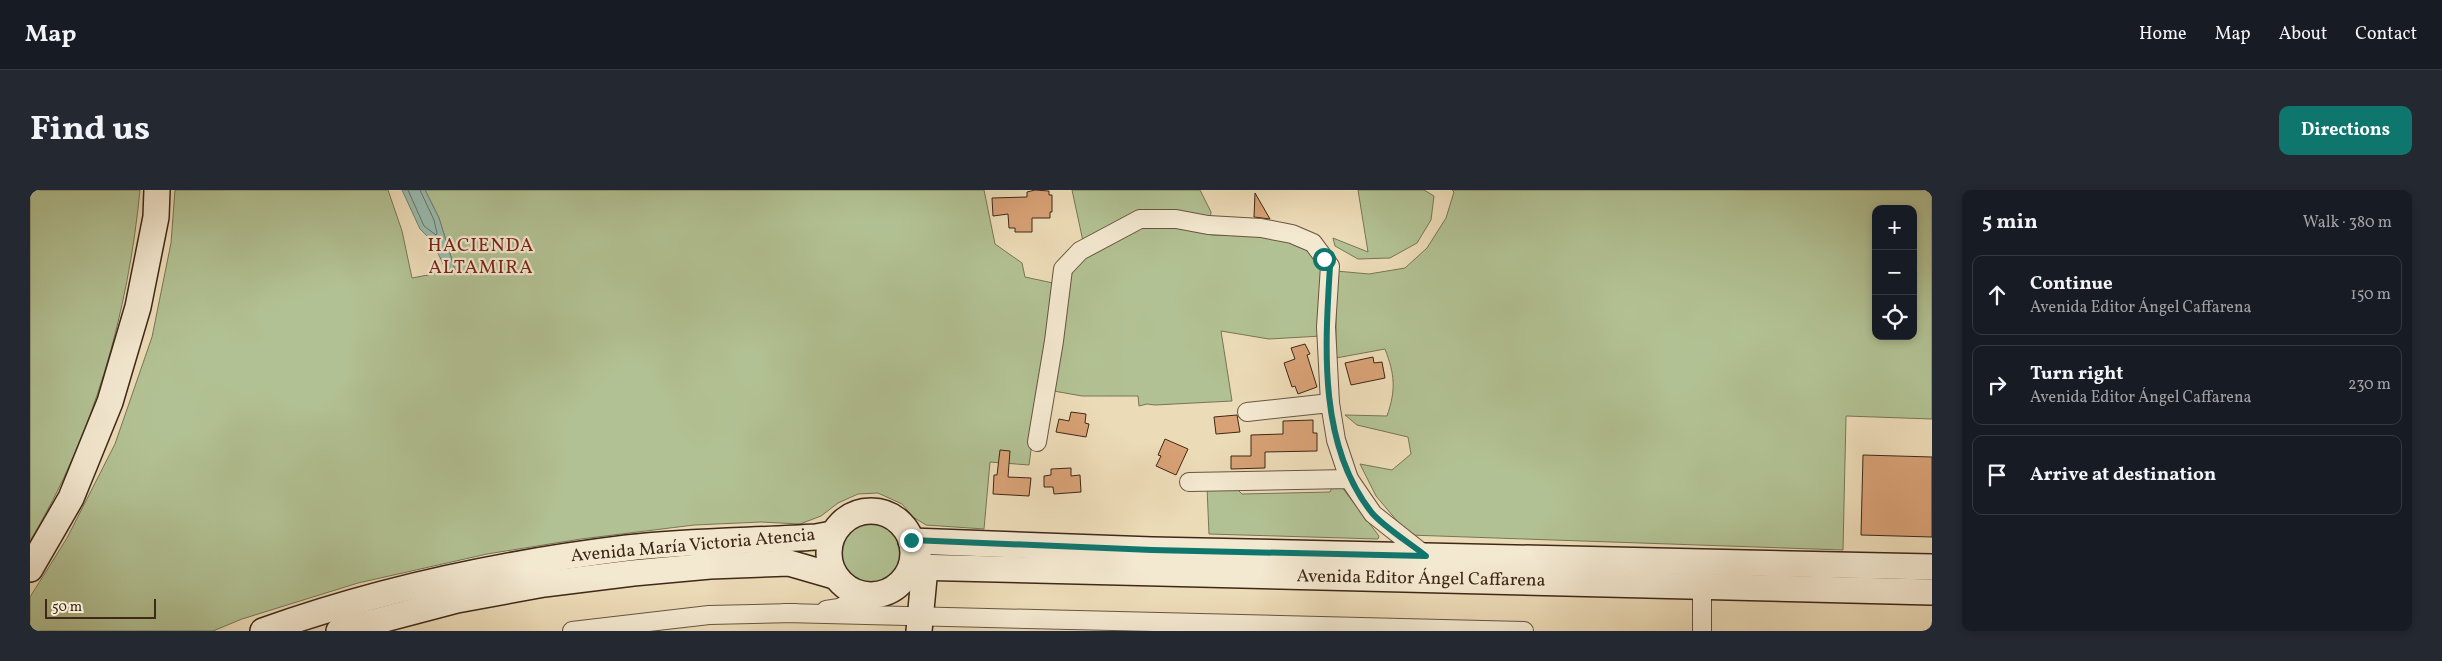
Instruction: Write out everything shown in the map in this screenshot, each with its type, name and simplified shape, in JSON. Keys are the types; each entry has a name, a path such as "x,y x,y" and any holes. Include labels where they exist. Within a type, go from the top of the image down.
{"main road":[{"path":"30,569 71,498 110,402 138,307 156,218 157,190"},
{"path":"862,511 887,514 906,529 915,557 919,624 873,594 847,589 834,576 828,555 832,534 850,516 862,511"},
{"name":"Avenida María Victoria Atencia","path":"264,631 344,605 452,578 540,561 629,548 816,537 832,534"},
{"name":"Avenida Editor Ángel Caffarena","path":"915,557 1152,550 1932,566"},
{"path":"873,594 900,584 915,557"},
{"name":"Avenida Editor Ángel Caffarena","path":"915,557 1702,586 1932,592"},
{"name":"Avenida María Victoria Atencia","path":"339,631 457,600 544,584 633,573 710,566 789,563 834,576"}],"street":[{"name":"Avenida Editor Ángel Caffarena","path":"1037,442 1054,340 1063,269 1080,251 1140,220 1176,219 1208,225 1261,228 1292,234 1313,244 1330,266 1326,327 1330,403 1336,440 1349,479 1373,514 1426,556"},
{"path":"1247,412 1330,403"},
{"path":"1189,482 1349,479"},
{"path":"1702,586 1702,631"},
{"path":"572,631 709,615 785,613 839,608 873,594"},
{"path":"785,613 919,624 1524,631"}],"green space":[{"path":"30,190 140,190 127,282 105,372 90,416 72,459 53,501 30,541"},
{"path":"175,190 388,190 402,231 412,278 455,270 439,218 425,190 984,190 995,244 1022,263 1025,277 1053,283 1029,465 990,462 984,529 926,525 913,517 902,504 878,493 858,494 838,503 821,516 800,524 761,522 694,525 581,539 487,554 358,583 242,619 213,631 30,631 30,597 67,538 115,444 152,337 171,243"},
{"path":"1072,190 1200,190 1211,212 1210,221 1179,214 1084,246"},
{"path":"1358,190 1424,190 1434,196 1431,220 1417,243 1390,258 1358,259 1335,246 1333,238 1368,252"},
{"path":"1452,190 1932,190 1932,419 1846,416 1843,550 1409,535 1376,496 1360,464 1392,470 1411,454 1408,437 1357,425 1345,415 1387,416 1392,398 1393,382 1391,367 1385,349 1336,358 1336,271 1369,274 1405,268 1427,248 1446,218 1454,192"},
{"path":"1178,223 1212,235 1251,236 1303,242 1319,259 1325,276 1321,336 1269,339 1221,331 1232,401 1147,404 1139,406 1138,396 1082,396 1048,390 1068,284 1075,265 1095,248 1142,225"},
{"path":"1333,485 1341,486 1379,536 1378,539 1209,534 1207,487 1234,486 1242,494 1330,492"},
{"path":"870,519 883,522 893,529 900,539 903,552 900,565 893,575 883,582 870,585 857,582 847,575 840,565 837,552 840,539 847,529 857,522"}],"water":[{"path":"402,190 425,190 439,218 455,270 447,272 432,241 420,229"}],"building":[{"path":"1035,190 1049,191 1049,195 1052,195 1052,212 1050,212 1050,218 1032,218 1032,232 1015,232 1015,228 1009,228 1008,214 993,216 992,198 1027,197 1027,192"},
{"path":"1255,193 1270,219 1254,217"},
{"path":"1305,344 1310,354 1307,355 1317,387 1298,394 1295,386 1292,387 1284,363 1295,359 1291,348"},
{"path":"1373,357 1374,363 1382,362 1385,378 1351,385 1345,363"},
{"path":"1071,412 1086,414 1085,423 1089,424 1086,437 1056,432 1059,419 1069,421"},
{"path":"1237,415 1240,432 1216,434 1214,417"},
{"path":"1313,420 1313,433 1317,433 1317,451 1265,452 1265,468 1231,469 1231,456 1251,456 1251,435 1283,434 1283,421"},
{"path":"1165,439 1188,449 1176,475 1156,466 1161,456 1158,455"},
{"path":"1000,450 1010,451 1008,477 1031,478 1029,496 993,494 994,475 997,475"},
{"path":"1863,455 1932,457 1932,537 1861,535"},
{"path":"1071,468 1071,476 1080,475 1081,492 1054,494 1053,487 1044,487 1044,476 1051,475 1051,469"}],"district":[{"name":"HACIENDA ALTAMIRA","path":"481,257"}],"route":[{"path":"911,540 1152,550 1426,556 1373,514 1349,479 1336,440 1330,403 1326,327 1330,266 1324,259"}]}
